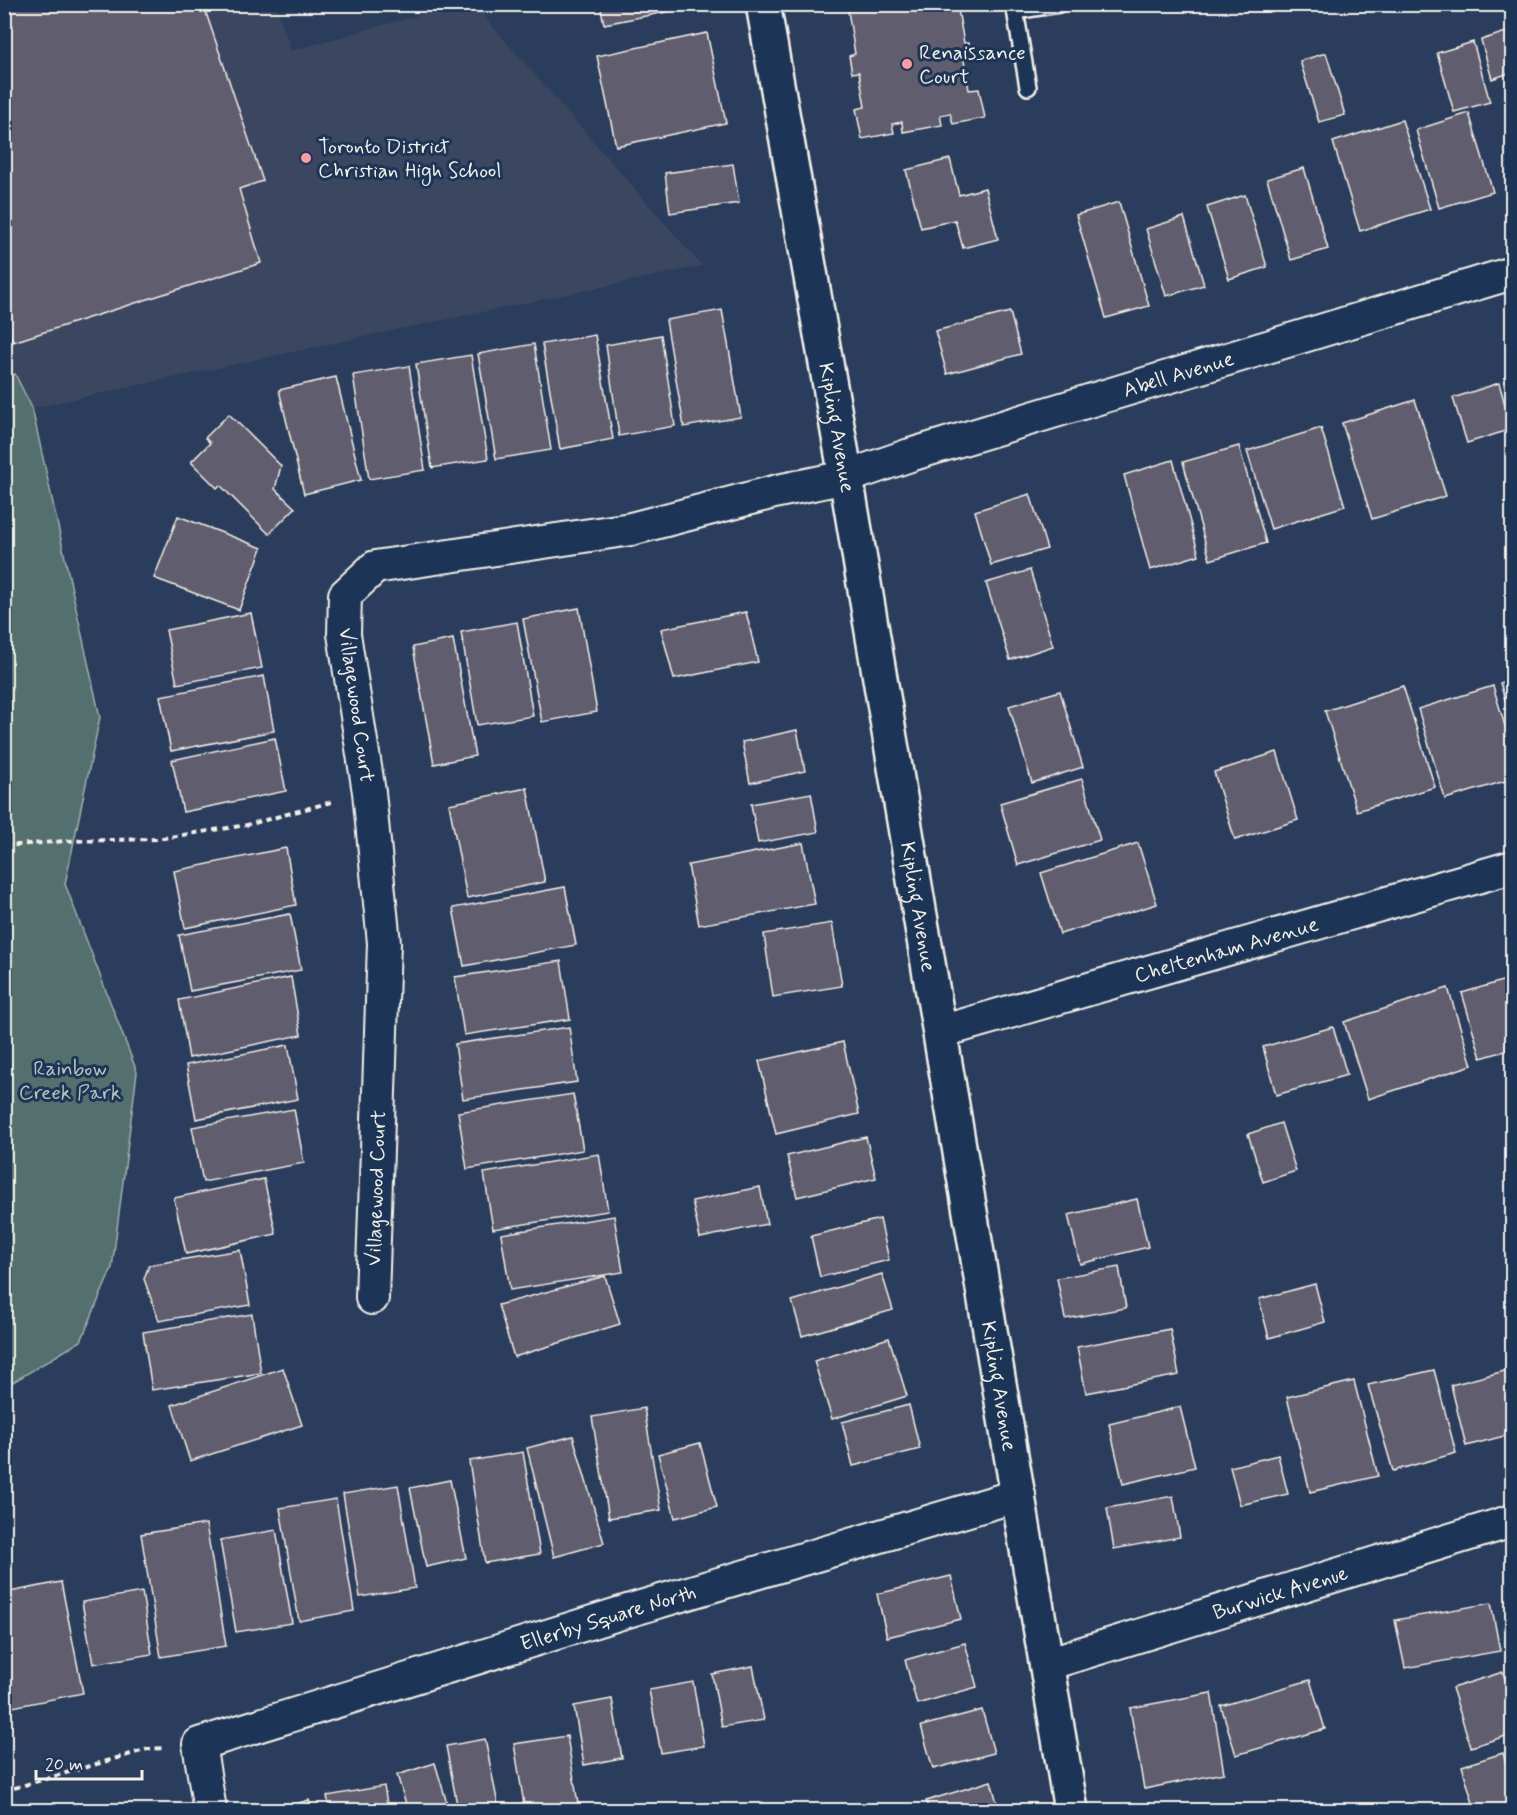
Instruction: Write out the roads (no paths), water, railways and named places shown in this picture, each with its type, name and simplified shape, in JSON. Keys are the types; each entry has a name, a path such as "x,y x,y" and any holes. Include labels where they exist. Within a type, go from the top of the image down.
{"street":[{"name":"Kipling Avenue","path":"763,4 846,477 1071,1810"},
{"name":"Abell Avenue","path":"846,477 910,455 1512,273"},
{"name":"Villagewood Court","path":"372,1298 384,943 369,792 344,634 345,595 375,567 631,529 778,491 846,477"},
{"name":"Cheltenham Avenue","path":"940,1032 1512,867"},
{"name":"Ellerby Square North","path":"210,1810 199,1744 634,1609 1019,1496"},
{"name":"Burwick Avenue","path":"1047,1664 1512,1521"}],"lane":[{"path":"1028,87 1015,8 1059,4"}],"place":[{"name":"Renaissance Court","path":"907,64"},
{"name":"Toronto District Christian High School","path":"306,158"}],"park label":[{"name":"Rainbow Creek Park","path":"70,1080"}]}
